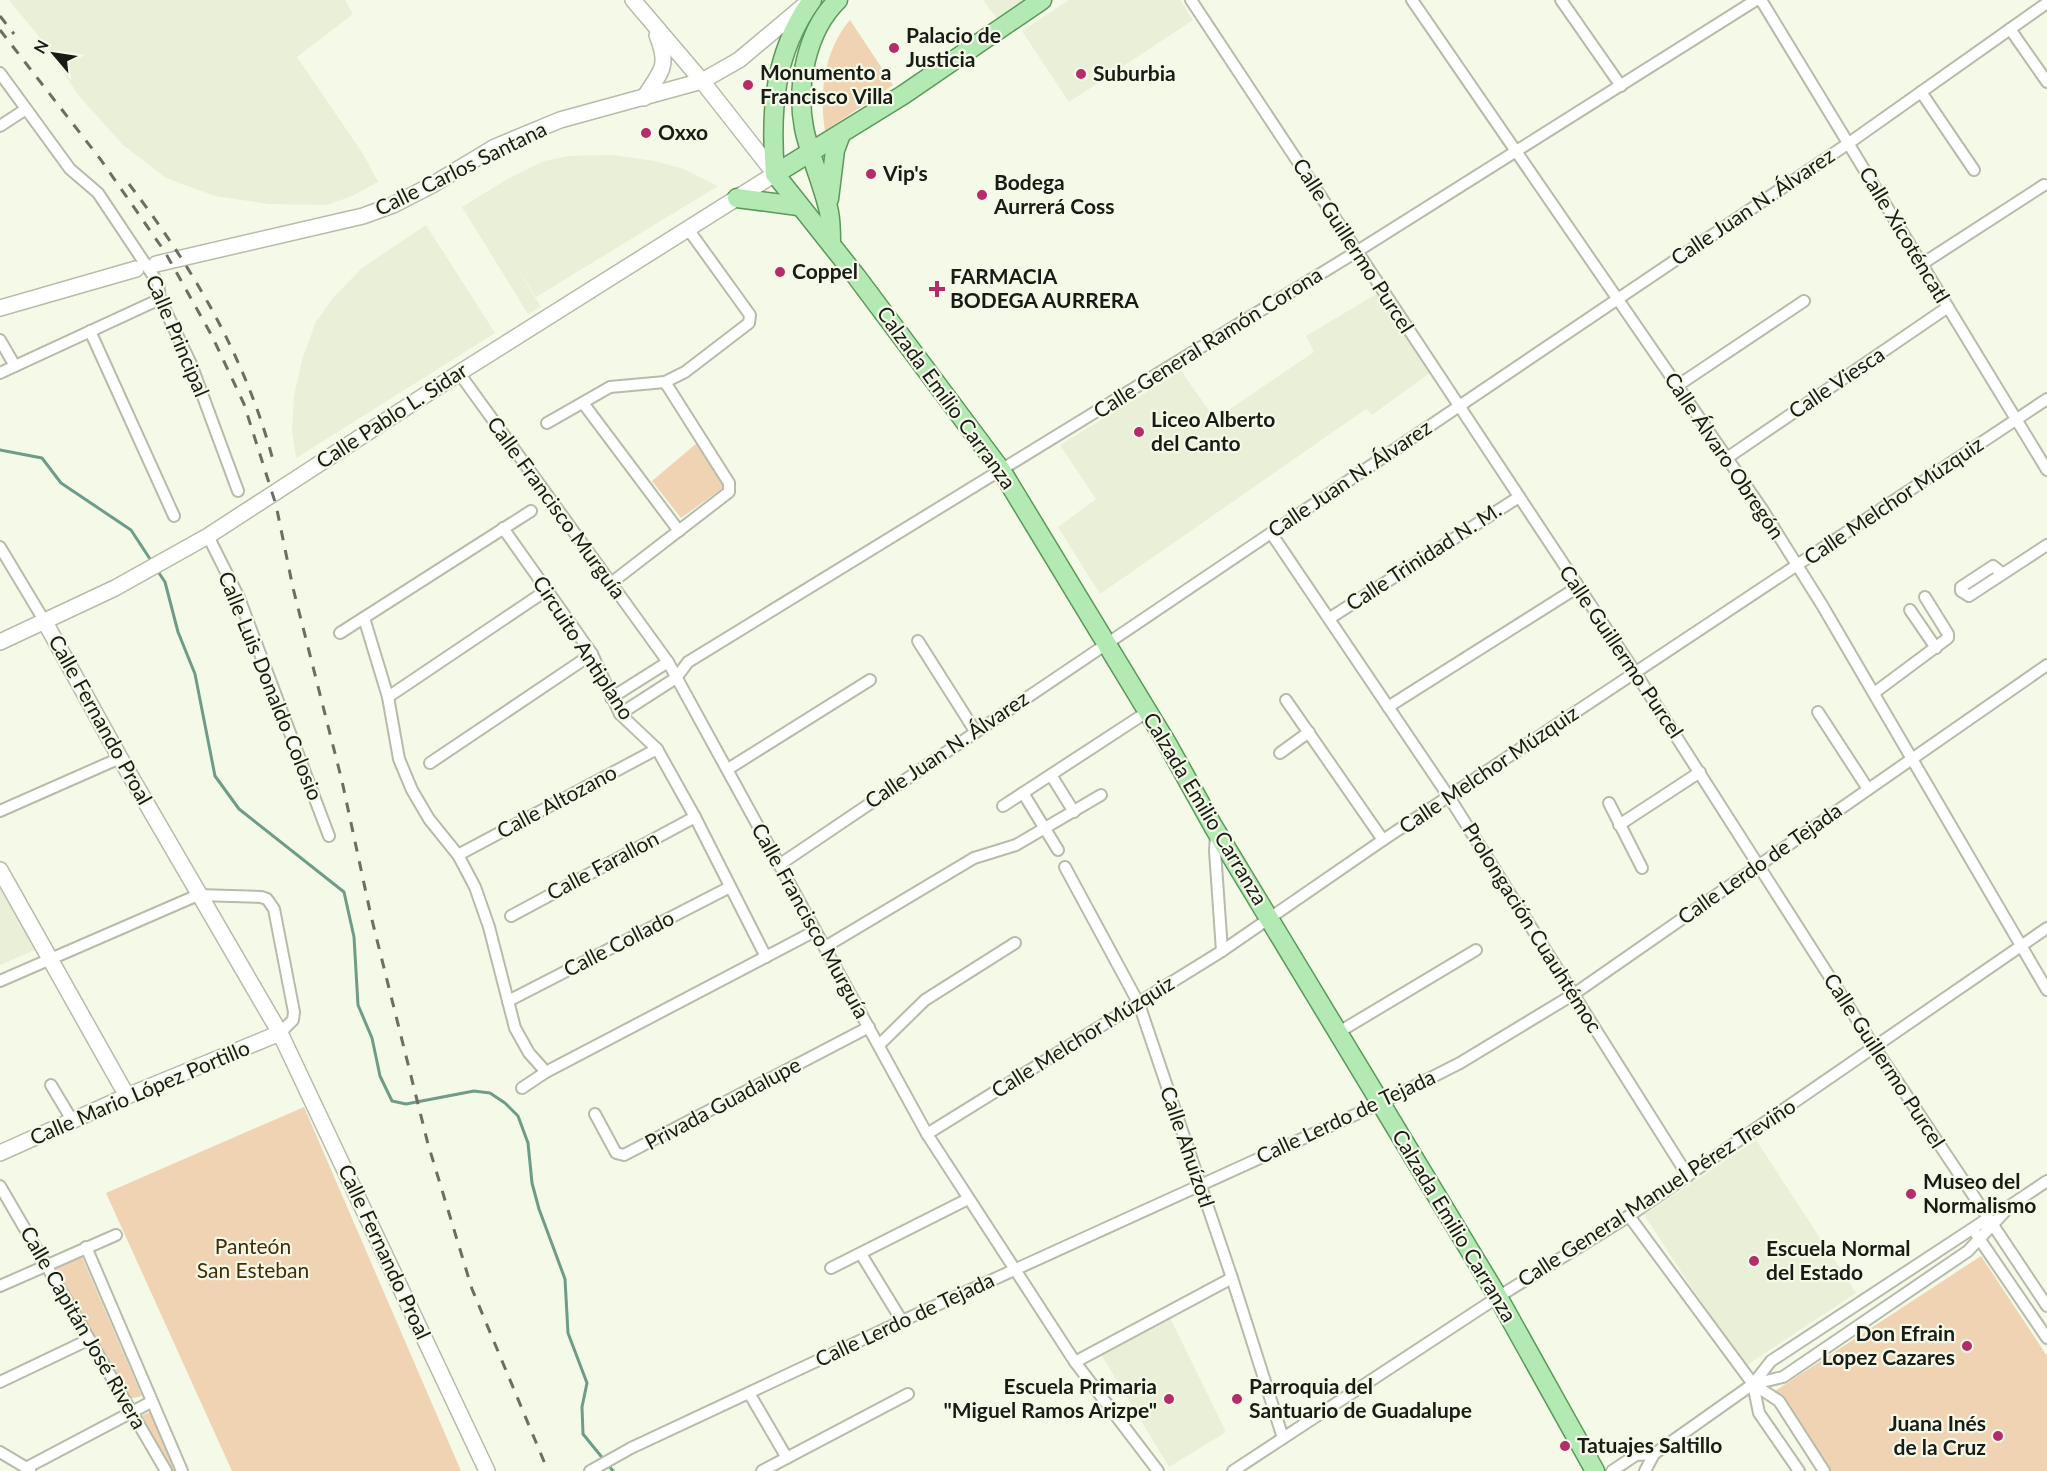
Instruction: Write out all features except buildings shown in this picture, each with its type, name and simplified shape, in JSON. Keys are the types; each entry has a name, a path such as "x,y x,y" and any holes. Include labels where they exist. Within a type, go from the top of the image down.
{"main road":[{"path":"775,174 774,123 781,60 794,25 811,0"},
{"path":"829,213 804,128 804,69 814,36 838,0"},
{"path":"775,174 810,151 842,134 1042,0"},
{"path":"831,244 829,213 832,166 842,134"},
{"name":"Calzada Emilio Carranza","path":"775,174 798,206 831,244 1001,471 1498,1298 1595,1471"},
{"path":"737,198 798,206"}],"street":[{"path":"633,0 702,81 775,174"},
{"name":"Calle Carlos Santana","path":"156,264 363,216 393,205 477,157 523,135 581,114 702,81 740,60 811,0"},
{"name":"Calle Guillermo Purcel","path":"1191,0 1635,672 1989,1223 2047,1306"},
{"name":"Calle Álvaro Obregón","path":"1412,0 1727,458 1798,566 2047,990"},
{"path":"1561,0 1621,86"},
{"name":"Calle General Ramón Corona","path":"676,678 688,662 1356,252 1759,0"},
{"name":"Calle Xicoténcatl","path":"1759,0 1849,143 2047,470"},
{"name":"Calle Juan N. Álvarez","path":"779,865 1849,143 2047,3"},
{"path":"644,98 664,61 664,54 652,24"},
{"path":"2010,29 2047,82"},
{"name":"Calle Principal","path":"0,73 70,169 98,193 158,283 160,299 191,364 238,491"},
{"path":"1921,92 1974,170"},
{"path":"0,126 26,109"},
{"name":"Calle Pablo L. Sidar","path":"0,642 115,588 208,536 462,378 775,174"},
{"path":"1922,264 2044,185"},
{"path":"547,423 610,387 665,382 702,361 749,323 751,318 688,229"},
{"path":"3,310 136,269"},
{"path":"0,373 160,299"},
{"path":"1677,386 1804,301"},
{"name":"Calle Viesca","path":"1727,458 1948,308"},
{"path":"90,331 174,516"},
{"path":"0,340 15,366"},
{"name":"Calle Francisco Murguía","path":"462,378 668,663 927,1134 1013,1270 1075,1362 1158,1471"},
{"path":"611,583 726,496 730,488 665,382"},
{"name":"Calle Melchor Múzquiz","path":"927,1134 1222,951 1383,840 2047,399"},
{"path":"583,403 679,531"},
{"name":"Calle Trinidad N. M.","path":"1330,618 1519,497"},
{"path":"340,633 531,511"},
{"name":"Circuito Antiplano","path":"503,528 592,654 620,714 657,748 695,816 766,957"},
{"name":"Prolongación Cuauhtémoc","path":"1271,533 1449,796 1688,1176"},
{"name":"Calle Luis Donaldo Colosio","path":"208,536 239,598 329,836"},
{"path":"2003,574 2047,545"},
{"name":"Calle Fernando Proal","path":"0,547 45,622 198,895 280,1033 487,1471"},
{"path":"1388,707 1578,586"},
{"path":"388,697 547,590"},
{"path":"1874,693 1946,640 1948,634 1925,597"},
{"path":"1910,610 1936,648"},
{"path":"364,618 388,697 399,759 412,790 429,819 458,855 475,887 489,927 520,1041 546,1072"},
{"path":"918,641 975,731"},
{"path":"429,763 592,654"},
{"name":"Calle General Ramón Corona","path":"668,663 688,662"},
{"path":"611,698 668,663"},
{"name":"Calle Lerdo de Tejada","path":"590,1471 631,1448 902,1321 1381,1103 1461,1063 1574,994 2047,665"},
{"path":"620,714 676,678"},
{"path":"728,769 870,680"},
{"path":"1286,700 1383,840"},
{"path":"1003,806 1147,712"},
{"path":"1818,712 1868,789"},
{"path":"1280,753 1309,732"},
{"name":"Calle Altozano","path":"458,855 657,748"},
{"path":"0,812 120,758"},
{"path":"1619,825 1700,772"},
{"path":"1051,775 1074,812"},
{"path":"1023,793 1058,850"},
{"path":"825,947 974,858 1016,845 1101,795"},
{"path":"1609,803 1642,868"},
{"name":"Calle Farallon","path":"511,916 695,816"},
{"path":"1216,831 1215,851 1222,951"},
{"name":"Calle Ahuízotl","path":"1065,867 1139,1004 1232,1278 1283,1438"},
{"path":"0,870 127,1096"},
{"name":"Calle Collado","path":"508,1001 730,887"},
{"path":"0,981 198,895 261,897 272,904 294,1012 290,1024 280,1033"},
{"name":"Calle General Manuel Pérez Treviño","path":"1233,1471 1498,1298 1629,1216 2047,928"},
{"path":"522,1088 546,1072 815,931"},
{"path":"879,1045 925,1000 1015,943"},
{"path":"1339,1032 1476,950"},
{"name":"Privada Guadalupe","path":"595,1114 616,1153 624,1155 869,1027"},
{"name":"Calle Mario López Portillo","path":"0,1153 127,1096 280,1033"},
{"path":"51,1085 72,1120"},
{"path":"1753,1384 1783,1377 1968,1251 1980,1239 1989,1223 2047,1181"},
{"name":"Calle Capitán José Rivera","path":"0,1186 166,1471"},
{"path":"831,1268 968,1199"},
{"path":"1629,1216 1753,1384 1779,1401 1824,1471"},
{"path":"1645,1471 1654,1454 1753,1384 1771,1361 1973,1228 1989,1223"},
{"path":"1973,1228 2047,1338"},
{"path":"0,1286 116,1235"},
{"name":"Calle Capitán José Rivera","path":"86,1247 182,1471"},
{"path":"861,1254 902,1321"},
{"path":"1075,1362 1232,1278"},
{"path":"0,1382 88,1340"},
{"path":"1753,1384 1759,1413 1798,1471"},
{"path":"749,1393 787,1458"},
{"path":"762,1471 908,1394"},
{"path":"0,1452 29,1469 151,1402"},
{"path":"1612,1471 1636,1455 1654,1454"}],"shaded area":[{"path":"9,0 345,0 353,14 297,57 363,154 378,182 352,196 327,205 269,204 215,196 166,178 123,145 79,96 40,38"},
{"path":"983,0 1028,0 998,20"},
{"name":"Suburbia","path":"1069,0 1180,0 1193,20 1069,102 1022,31"},
{"path":"612,155 655,161 684,169 718,186 536,297 515,265 541,307 528,314 462,207 506,180 544,161 568,156"},
{"path":"426,225 495,333 296,458 292,430 294,396 302,360 316,322 333,298 362,268"},
{"path":"1378,293 1431,372 1372,415 1366,409 1100,594 1058,527 1096,499 1060,445 1181,371 1215,419 1314,352 1306,336"},
{"path":"0,889 37,949 0,965"},
{"name":"Escuela Normal del Estado","path":"1756,1140 1856,1293 1744,1367 1644,1215"},
{"name":"Escuela Primaria \"Miguel Ramos Arizpe\"","path":"1169,1316 1226,1432 1169,1467 1101,1354"}],"green space":[{"path":"850,20 893,85 825,131 823,87 829,58 841,32"},
{"path":"697,443 727,485 681,518 652,481"},
{"name":"Panteón San Esteban","path":"304,1107 461,1471 232,1471 106,1193"},
{"path":"1981,1256 2047,1356 2047,1471 1829,1471 1775,1391"},
{"path":"82,1257 142,1396 129,1399 56,1268"},
{"path":"153,1411 179,1471 170,1471 140,1416"}],"waterway":[{"path":"0,450 42,458 61,483 131,530 152,562"},
{"path":"157,570 165,582 178,632 195,674 215,776 239,809 344,892 354,937 358,1005 372,1038 380,1076 392,1101 406,1104 474,1091 490,1093 518,1116 528,1143 532,1183 539,1209 565,1279 568,1333 587,1383 582,1407 583,1434 613,1471"}],"railway":[{"path":"0,16 14,34"},
{"path":"0,30 101,160 165,252 212,336 244,404 276,505 293,588 342,781 371,916 428,1144 472,1289 548,1471"},
{"path":"129,184 175,249 216,317 249,388 274,464"}],"place":[{"name":"Palacio de Justicia","path":"894,48"},
{"name":"Suburbia","path":"1081,74"},
{"name":"Monumento a Francisco Villa","path":"748,85"},
{"name":"Oxxo","path":"646,133"},
{"name":"Vip's","path":"871,174"},
{"name":"Bodega Aurrerá Coss","path":"982,195"},
{"name":"Coppel","path":"780,272"},
{"name":"FARMACIA BODEGA AURRERA","path":"937,289"},
{"name":"Liceo Alberto del Canto","path":"1139,432"},
{"name":"Museo del Normalismo","path":"1911,1194"},
{"name":"Escuela Normal del Estado","path":"1754,1261"},
{"name":"Don Efrain Lopez Cazares","path":"1967,1346"},
{"name":"Escuela Primaria \"Miguel Ramos Arizpe\"","path":"1169,1399"},
{"name":"Parroquia del Santuario de Guadalupe","path":"1237,1399"},
{"name":"Juana Inés de la Cruz","path":"1998,1436"},
{"name":"Tatuajes Saltillo","path":"1565,1446"}]}
